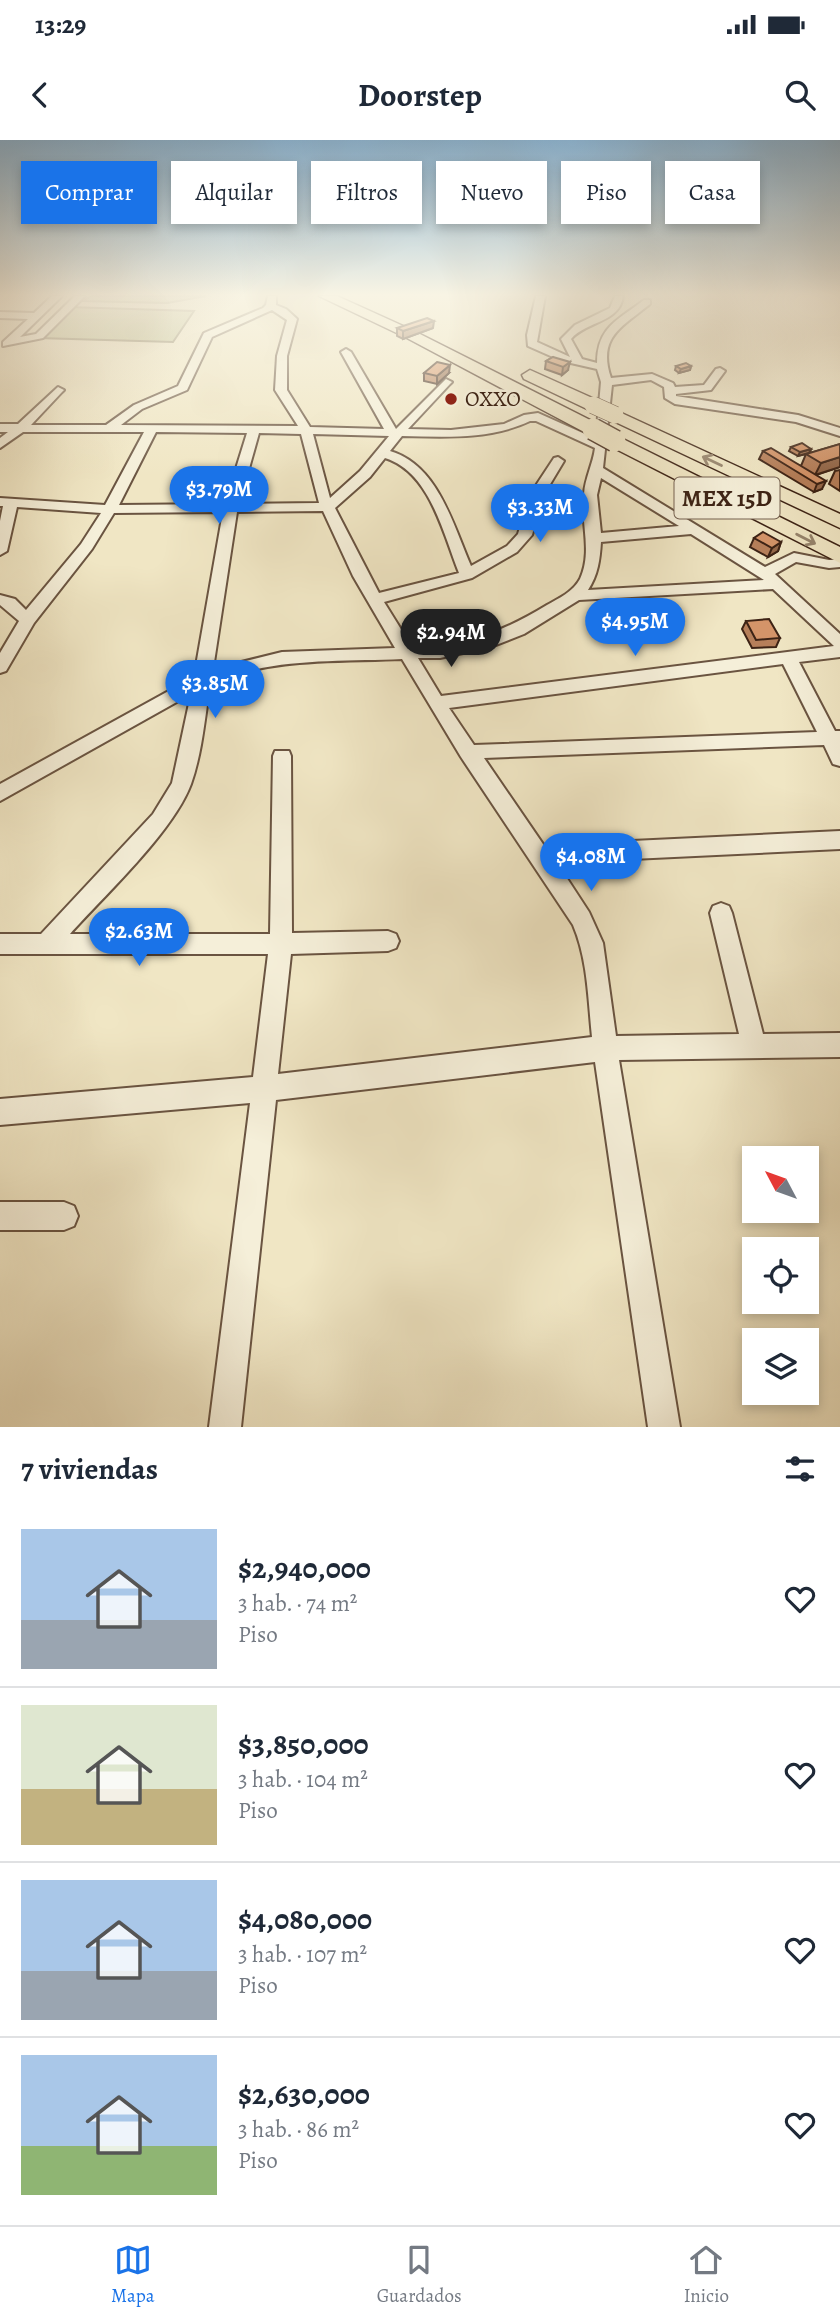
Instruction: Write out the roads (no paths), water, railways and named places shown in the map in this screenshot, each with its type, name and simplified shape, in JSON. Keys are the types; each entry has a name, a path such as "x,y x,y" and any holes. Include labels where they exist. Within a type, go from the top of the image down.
{"highway":[{"name":"MEX 15D","path":"458,356 603,439 840,556"},
{"name":"MEX 15D","path":"474,356 593,405 840,522"}],"street":[{"path":"110,427 138,407 169,397 183,388 198,356"},
{"path":"282,356 281,390 306,430 322,496 361,576 410,654 436,703 542,859 581,919 592,943 605,1048 664,1427"},
{"path":"348,356 395,432"},
{"path":"555,356 604,369 652,377 669,385 671,398 679,402 798,419 840,432"},
{"path":"574,356 578,362"},
{"path":"582,356 604,369"},
{"path":"0,793 201,681 228,669 282,658 440,652 485,643 518,630 576,595 587,580 592,563 594,538 590,495 603,439 604,356"},
{"path":"670,391 707,388 720,371"},
{"path":"0,551 5,503 110,509 328,507 349,490 382,453 395,432 446,382"},
{"path":"0,444 22,427 58,390"},
{"path":"0,428 110,427 463,433 507,426 528,417 538,417 603,439"},
{"path":"0,667 27,620 87,546 110,509 152,428"},
{"path":"45,946 121,864 172,803 181,784 193,735 231,508 254,429"},
{"path":"382,453 413,468 434,500 467,575"},
{"path":"376,600 467,575 501,557 520,543 540,488 558,461"},
{"path":"596,469 765,573 840,643"},
{"path":"594,538 696,529"},
{"path":"765,573 794,557 829,565 840,563"},
{"path":"576,595 778,584"},
{"path":"0,600 9,603 27,620"},
{"path":"436,703 840,651"},
{"path":"789,659 835,738 840,759"},
{"path":"468,752 835,738"},
{"path":"225,1427 281,942 282,756"},
{"path":"542,859 632,850 840,840"},
{"path":"721,913 754,1046"},
{"path":"0,944 192,946 388,940"},
{"path":"0,1112 263,1089 605,1048 840,1045"},
{"path":"0,1216 64,1216"}],"place":[{"name":"OXXO","path":"451,399"}]}
